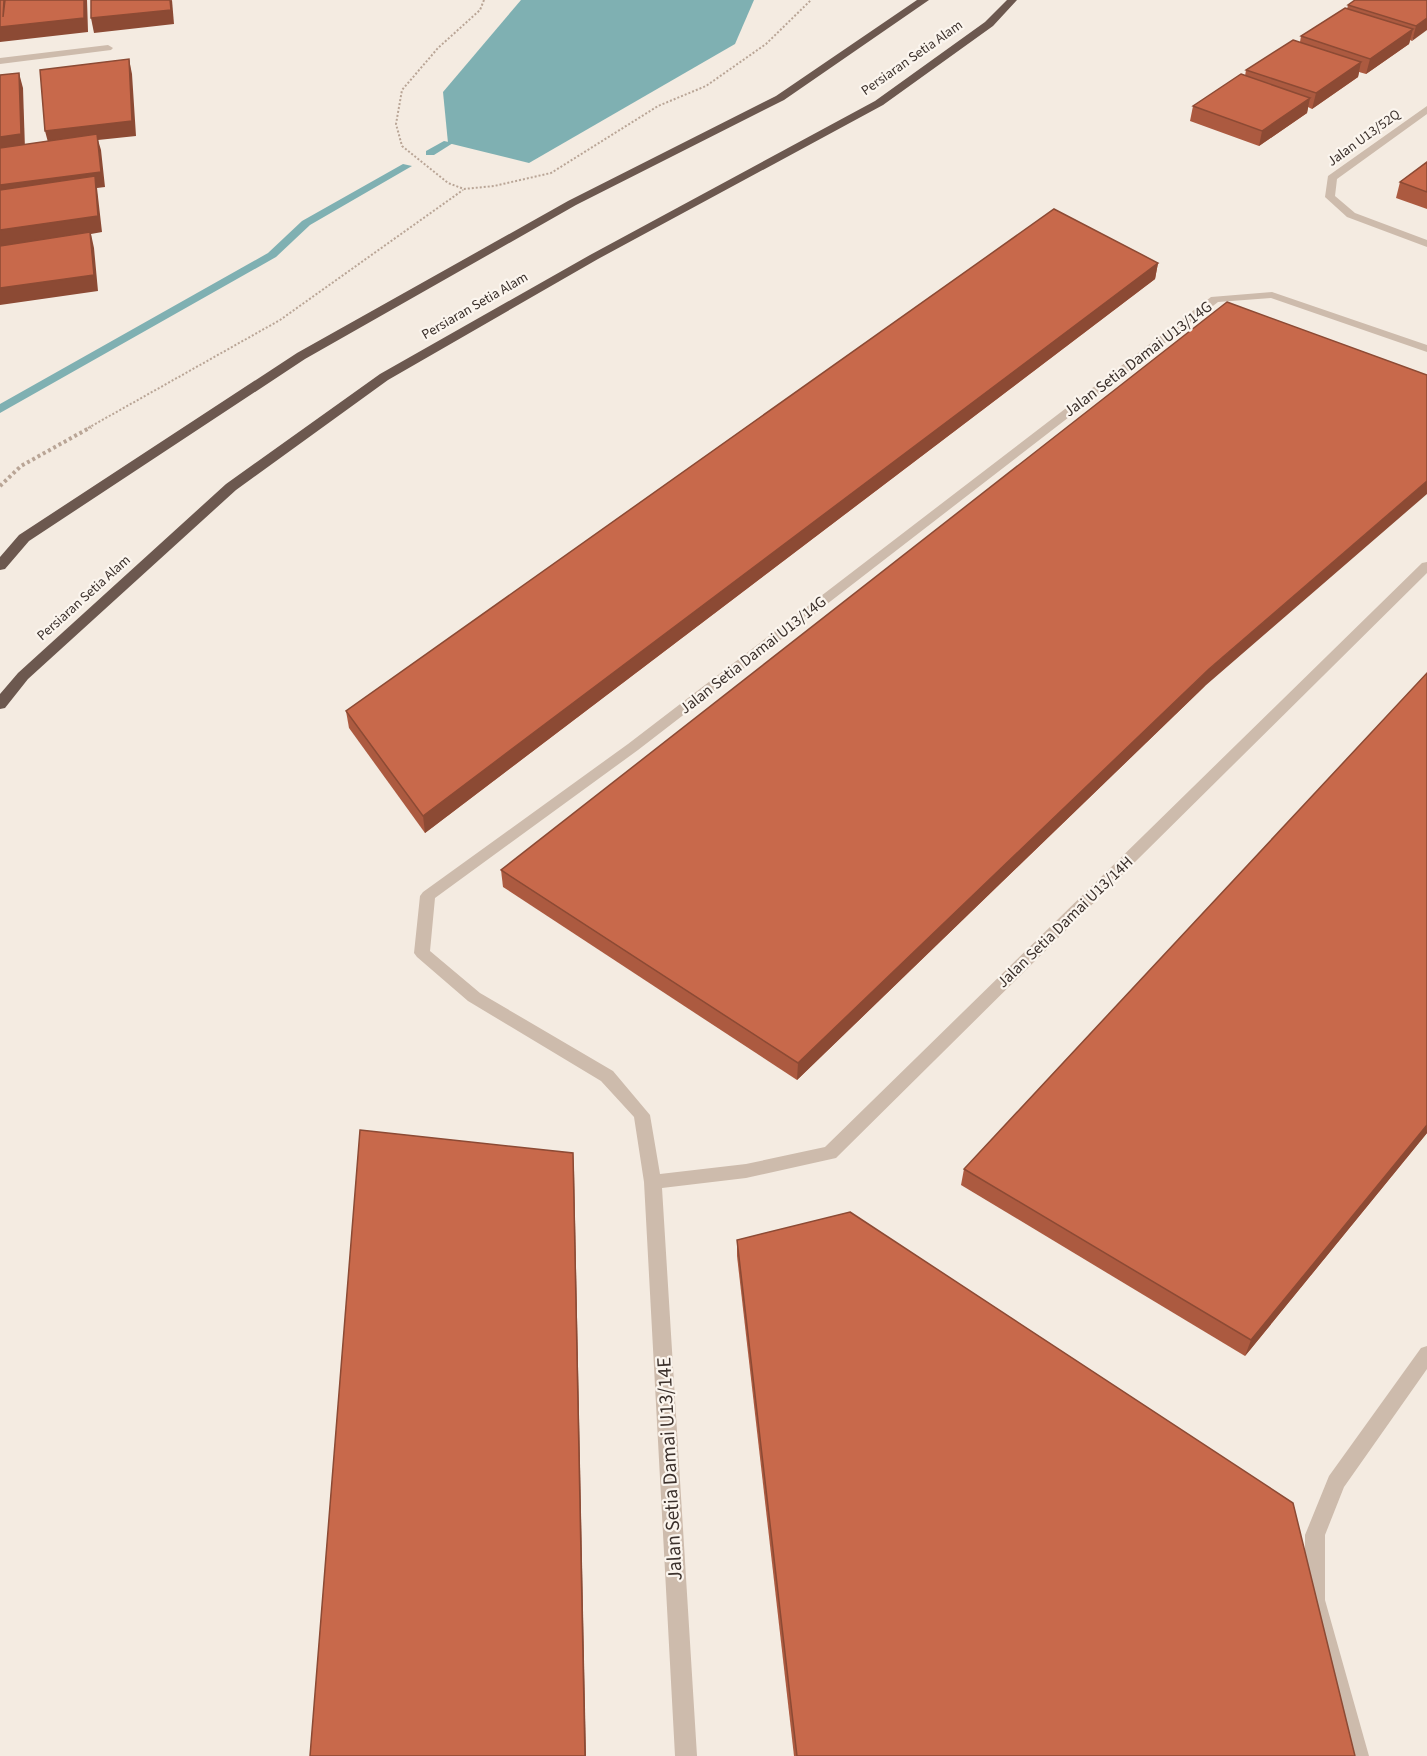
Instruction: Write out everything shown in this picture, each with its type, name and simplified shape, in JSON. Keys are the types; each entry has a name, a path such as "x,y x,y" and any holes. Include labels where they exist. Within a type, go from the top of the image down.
{"highway":[{"path":"0,566 24,538 301,356 572,203 780,98 924,0"},
{"name":"Persiaran Setia Alam","path":"0,704 22,676 231,487 384,377 594,257 879,103 989,24 1012,0"}],"street":[{"path":"0,61 108,48"},
{"name":"Jalan U13/52Q","path":"1427,109 1332,178 1330,197 1351,215 1427,244"},
{"name":"Jalan Setia Damai U13/14G","path":"653,1182 642,1115 607,1076 474,997 422,953 428,896 633,747 1215,299 1272,294 1427,349"},
{"name":"Jalan Setia Damai U13/14H","path":"653,1182 746,1172 830,1153 1427,566"},
{"name":"Jalan Setia Damai U13/14E","path":"653,1182 686,1756"},
{"path":"1358,1756 1315,1600 1315,1535 1336,1482 1427,1354"}],"path":[{"path":"484,0 480,10 438,48 402,90 396,124 402,146 448,183 464,189 494,186 551,173 658,106 706,86 766,44 811,0"},
{"path":"0,486 21,466 280,320 464,189"}],"water":[{"path":"521,0 754,0 735,44 529,163 448,143 443,92"}],"building":[{"path":"0,0 4,0 3,17 5,0 84,0 84,18 0,27"},
{"path":"91,0 170,0 171,10 91,18"},
{"path":"1355,0 1427,0 1427,18 1416,26 1348,5"},
{"path":"1345,8 1413,29 1370,59 1301,36"},
{"path":"1293,40 1361,62 1316,93 1246,70"},
{"path":"129,59 132,121 45,131 40,70"},
{"path":"19,73 21,134 0,137 0,75"},
{"path":"1241,74 1310,98 1262,131 1193,106"},
{"path":"97,134 101,172 0,185 0,148"},
{"path":"1427,162 1427,192 1400,182"},
{"path":"95,176 98,216 0,230 0,190"},
{"path":"1054,209 1158,263 423,816 346,711"},
{"path":"90,232 94,275 0,288 0,246"},
{"path":"1227,302 1427,375 1427,481 1209,669 798,1063 501,870"},
{"path":"1427,673 1427,1125 1251,1340 964,1169"},
{"path":"360,1130 573,1153 585,1756 310,1756"},
{"path":"850,1212 1293,1503 1355,1756 797,1756 737,1240"}],"waterway":[{"path":"430,153 448,143"},
{"path":"0,409 272,255 306,223 407,166"}]}
